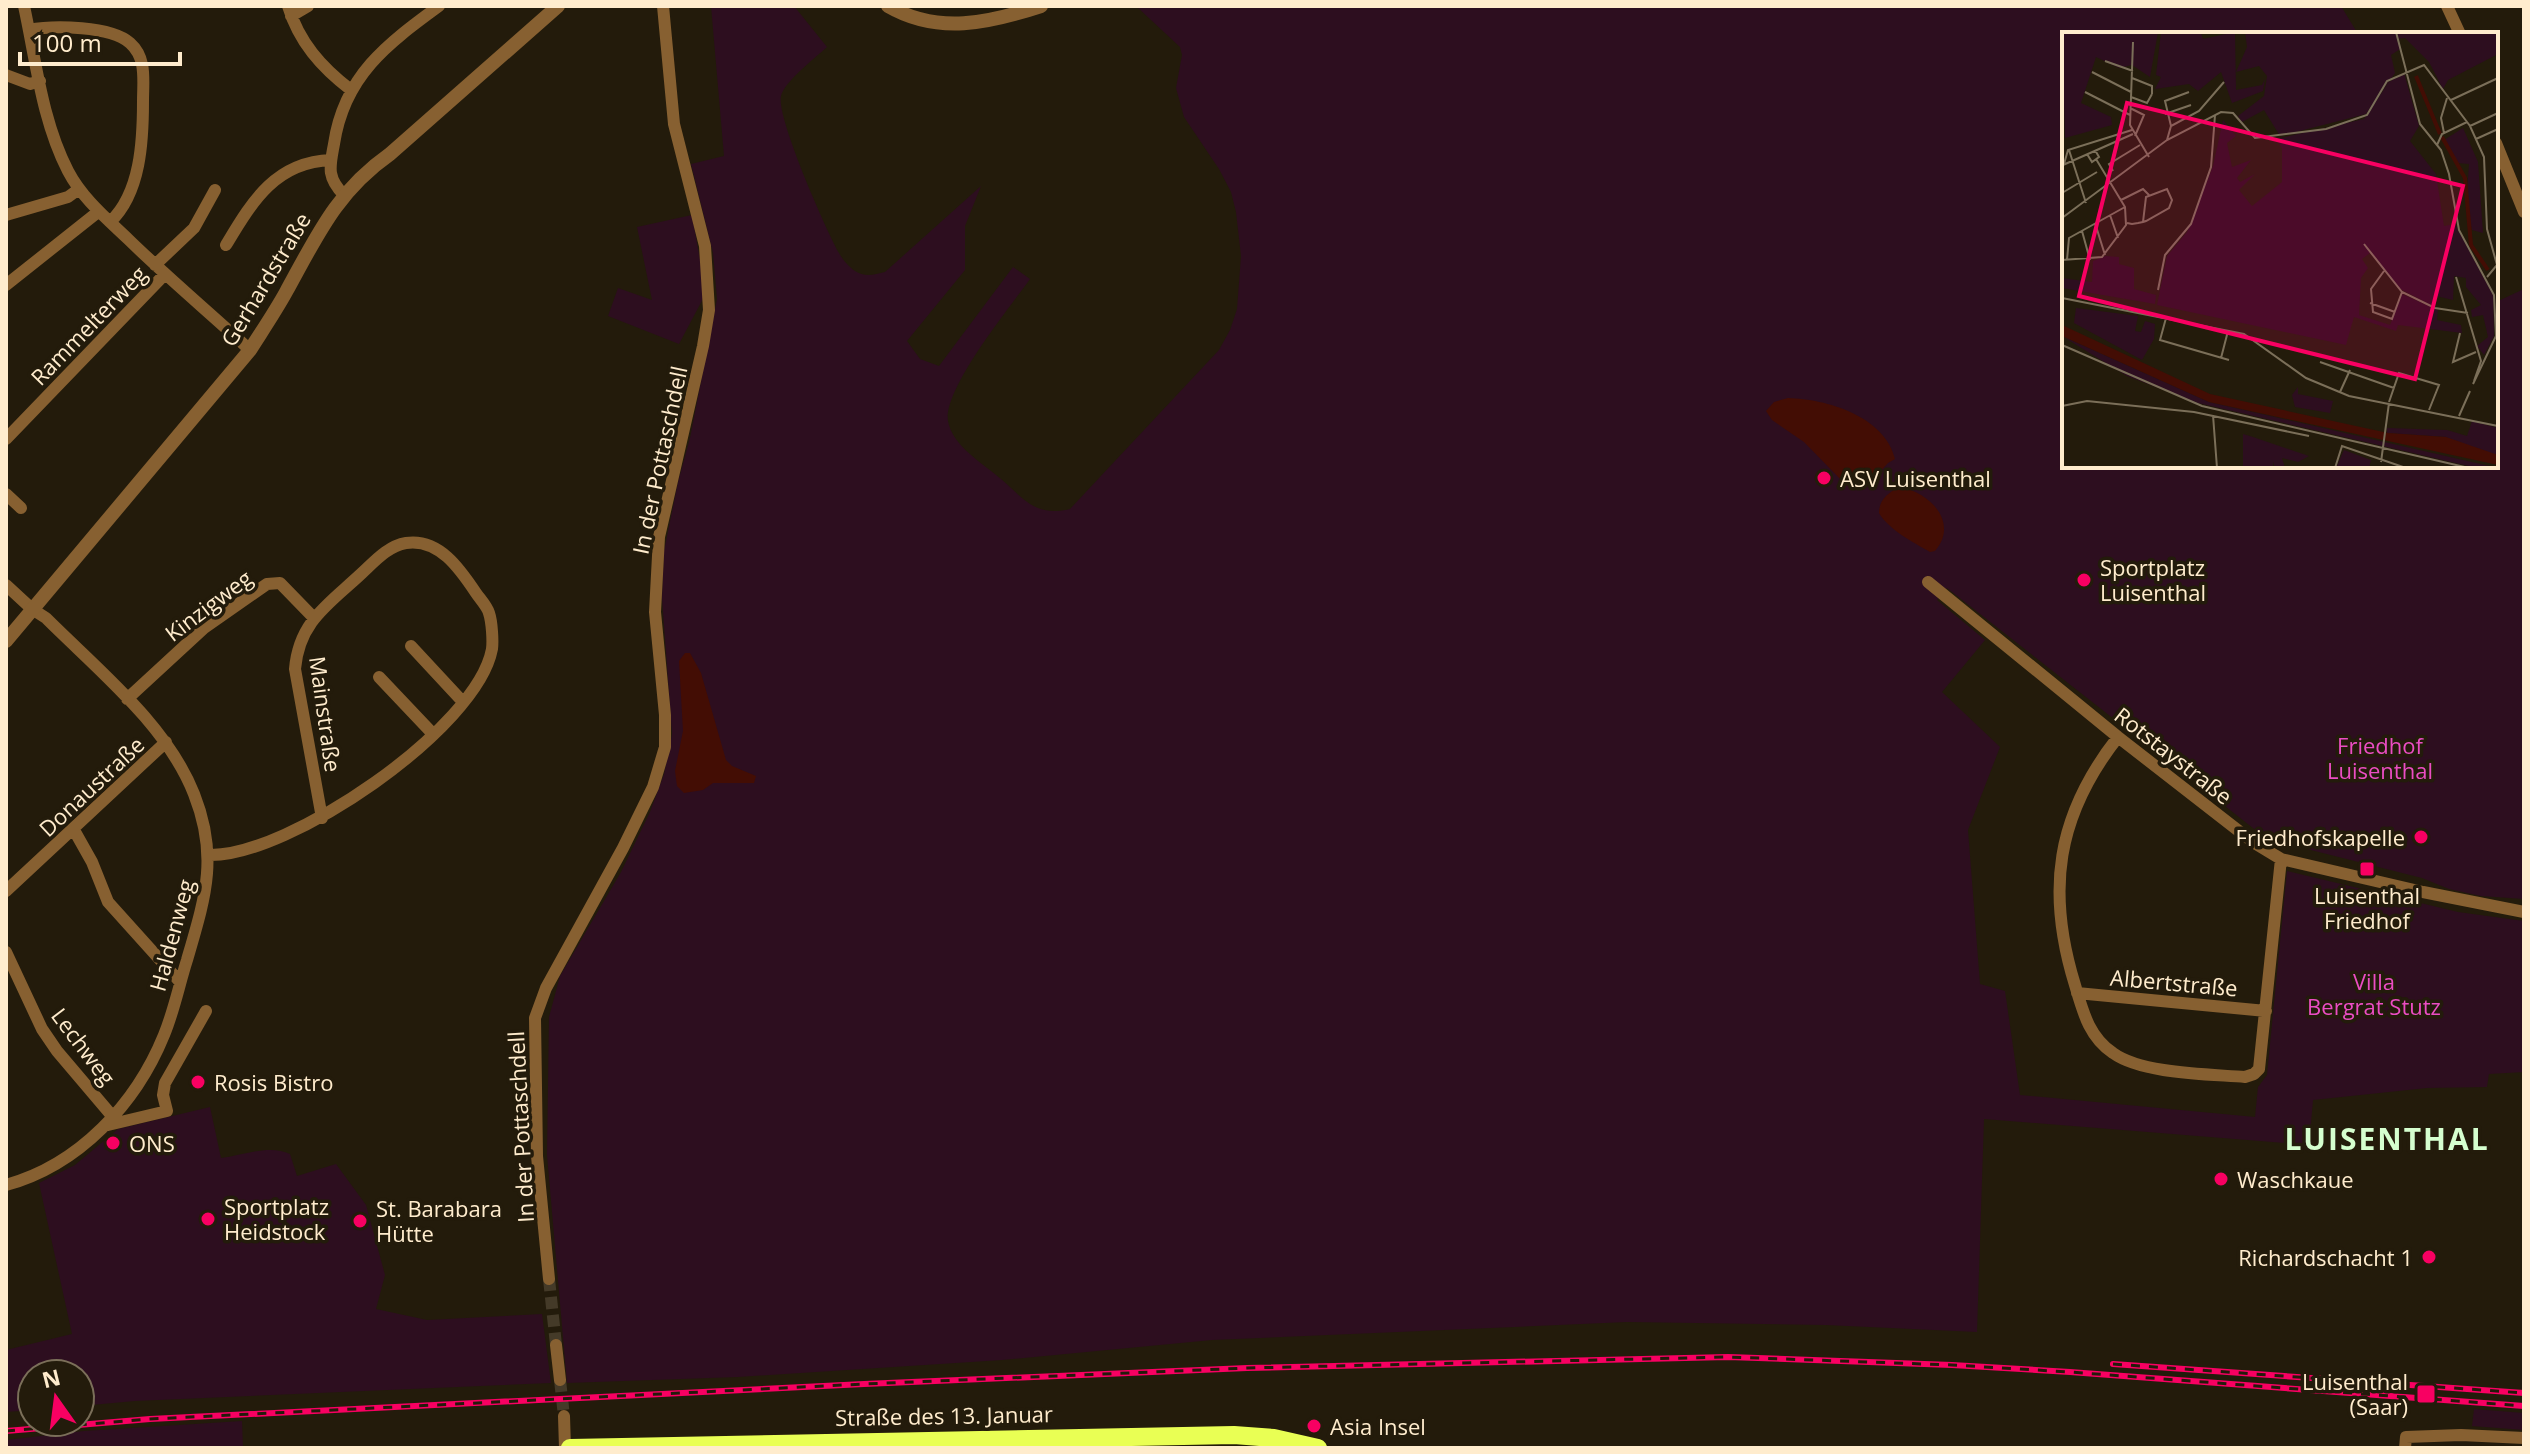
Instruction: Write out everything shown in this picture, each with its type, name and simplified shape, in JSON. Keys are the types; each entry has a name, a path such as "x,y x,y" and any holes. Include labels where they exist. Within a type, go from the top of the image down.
{"main road":[{"name":"Straße des 13. Januar","path":"567,1448 1119,1442 1234,1435 1274,1438 1318,1448"}],"street":[{"path":"24,6 51,131 79,189 98,212 250,350"},
{"path":"308,6 289,11 308,50 351,90"},
{"path":"344,195 330,177 342,106 386,47 439,6"},
{"name":"Gerhardstraße","path":"6,641 250,350 281,302 331,211 344,195 367,170 390,154 558,6"},
{"name":"In der Pottaschdell","path":"549,1279 537,1156 535,1018 546,988 653,787 665,747 655,612 659,537 709,310 705,246 674,124 663,6"},
{"path":"888,6 911,18 953,25 984,22 1041,6"},
{"path":"2447,6 2459,32"},
{"path":"29,30 86,29 111,33 127,40 141,58 143,133 138,165 119,214 110,222"},
{"path":"6,75 30,84 40,81"},
{"path":"2498,148 2524,212"},
{"path":"226,245 250,205 269,184 307,163 331,160"},
{"path":"6,215 68,197 79,189"},
{"name":"Rammelterweg","path":"6,439 160,270 194,228 215,190"},
{"path":"6,285 98,212"},
{"path":"6,494 21,508"},
{"name":"Mainstraße","path":"209,855 246,850 322,818 385,776 433,734 483,677 492,647 490,614 450,558 431,546 417,542 402,543 383,554 314,618 297,648 295,669 322,818"},
{"name":"Rotstaystraße","path":"1928,582 2118,737 2253,842 2281,859 2524,912"},
{"name":"Kinzigweg","path":"127,699 204,628 267,584 280,583 314,618"},
{"name":"Haldenweg","path":"6,585 46,618 166,742 195,797 209,855 201,915 165,1034 146,1073 91,1139 64,1159 9,1180"},
{"path":"411,646 463,702"},
{"path":"379,677 433,734"},
{"name":"Albertstraße","path":"2118,737 2099,762 2078,800 2062,856 2059,909 2062,936 2077,993 2092,1032 2111,1052 2147,1067 2245,1077 2259,1069 2281,859"},
{"name":"Donaustraße","path":"6,891 166,742"},
{"path":"74,830 92,862 108,902 180,982"},
{"name":"Lechweg","path":"6,952 42,1029 109,1121"},
{"name":"Albertstraße","path":"2077,993 2266,1011"},
{"name":"Haldenweg","path":"109,1121 167,1111 163,1095 165,1083 206,1011"},
{"path":"165,1034 188,1041"},
{"path":"556,1345 560,1380"},
{"path":"564,1416 567,1448"},
{"path":"2406,1442 2461,1435 2524,1438"}],"green space":[{"path":"711,6 794,6 827,47 788,84 781,96 782,108 803,174 840,255 848,265 862,274 885,272 981,186 965,226 965,270 907,341 920,359 939,366 1013,267 1030,279 966,369 949,407 948,421 962,446 1024,500 1040,509 1058,511 1070,509 1219,350 1237,309 1241,256 1231,192 1184,117 1176,88 1182,55 1180,47 1136,6 2341,6 2357,32 2062,32 2062,468 2498,468 2498,301 2524,289 2524,899 2481,896 2449,889 2422,878 2267,839 1947,588 1937,600 1985,640 1942,692 2000,747 1968,830 1980,984 2005,991 2020,1095 2255,1117 2258,1087 2267,1075 2287,871 2458,912 2524,921 2524,1072 2489,1074 2487,1087 2427,1088 2313,1100 2309,1145 1984,1119 1977,1332 1826,1325 1627,1322 1212,1340 1002,1360 738,1377 567,1383 547,1155 549,1017 560,976 621,872 650,812 664,774 672,734 662,598 664,551 717,299 713,253 691,164 724,156"},
{"path":"692,215 706,293 679,344 608,316 618,288 652,300 637,227"},
{"path":"210,1107 221,1158 265,1150 282,1151 290,1154 297,1176 336,1164 366,1205 385,1275 376,1309 427,1320 542,1314 551,1383 96,1405 96,1358 16,1358 16,1411 6,1412 6,1350 72,1334 39,1183 75,1165 118,1129"},
{"path":"2474,1409 2524,1413 2524,1430 2472,1426"},
{"path":"242,1421 243,1448 6,1448 6,1440 96,1438 96,1430"}],"shaded area":[{"path":"1788,398 1836,406 1867,421 1889,444 1895,459 1863,490 1846,485 1804,442 1772,420 1766,411 1774,402"},
{"path":"1900,487 1922,496 1943,520 1942,540 1935,551 1930,552 1902,535 1879,513 1885,497"},
{"path":"685,653 690,653 701,673 726,760 732,766 756,776 754,783 713,783 703,790 684,793 677,786 675,771 683,731 679,661"}],"tunnel":[{"path":"549,1279 556,1345"},
{"path":"560,1380 564,1416"}],"railway":[{"path":"6,1431 150,1419 864,1384 1247,1368 1728,1357 2070,1372 2524,1406"},
{"path":"2113,1364 2524,1393"}],"place":[{"name":"ASV Luisenthal","path":"1824,478"},
{"name":"Sportplatz Luisenthal","path":"2084,580"},
{"name":"Friedhofskapelle","path":"2421,837"},
{"name":"Luisenthal Friedhof","path":"2367,869"},
{"name":"Rosis Bistro","path":"198,1082"},
{"name":"ONS","path":"113,1143"},
{"name":"Waschkaue","path":"2221,1179"},
{"name":"Sportplatz Heidstock","path":"208,1219"},
{"name":"St. Barabara Hütte","path":"360,1221"},
{"name":"Richardschacht 1","path":"2429,1257"},
{"name":"Luisenthal (Saar)","path":"2426,1394"},
{"name":"Asia Insel","path":"1314,1426"}],"district":[{"name":"LUISENTHAL","path":"2387,1138"}],"park label":[{"name":"Friedhof Luisenthal","path":"2380,758"},
{"name":"Villa Bergrat Stutz","path":"2374,994"}]}
